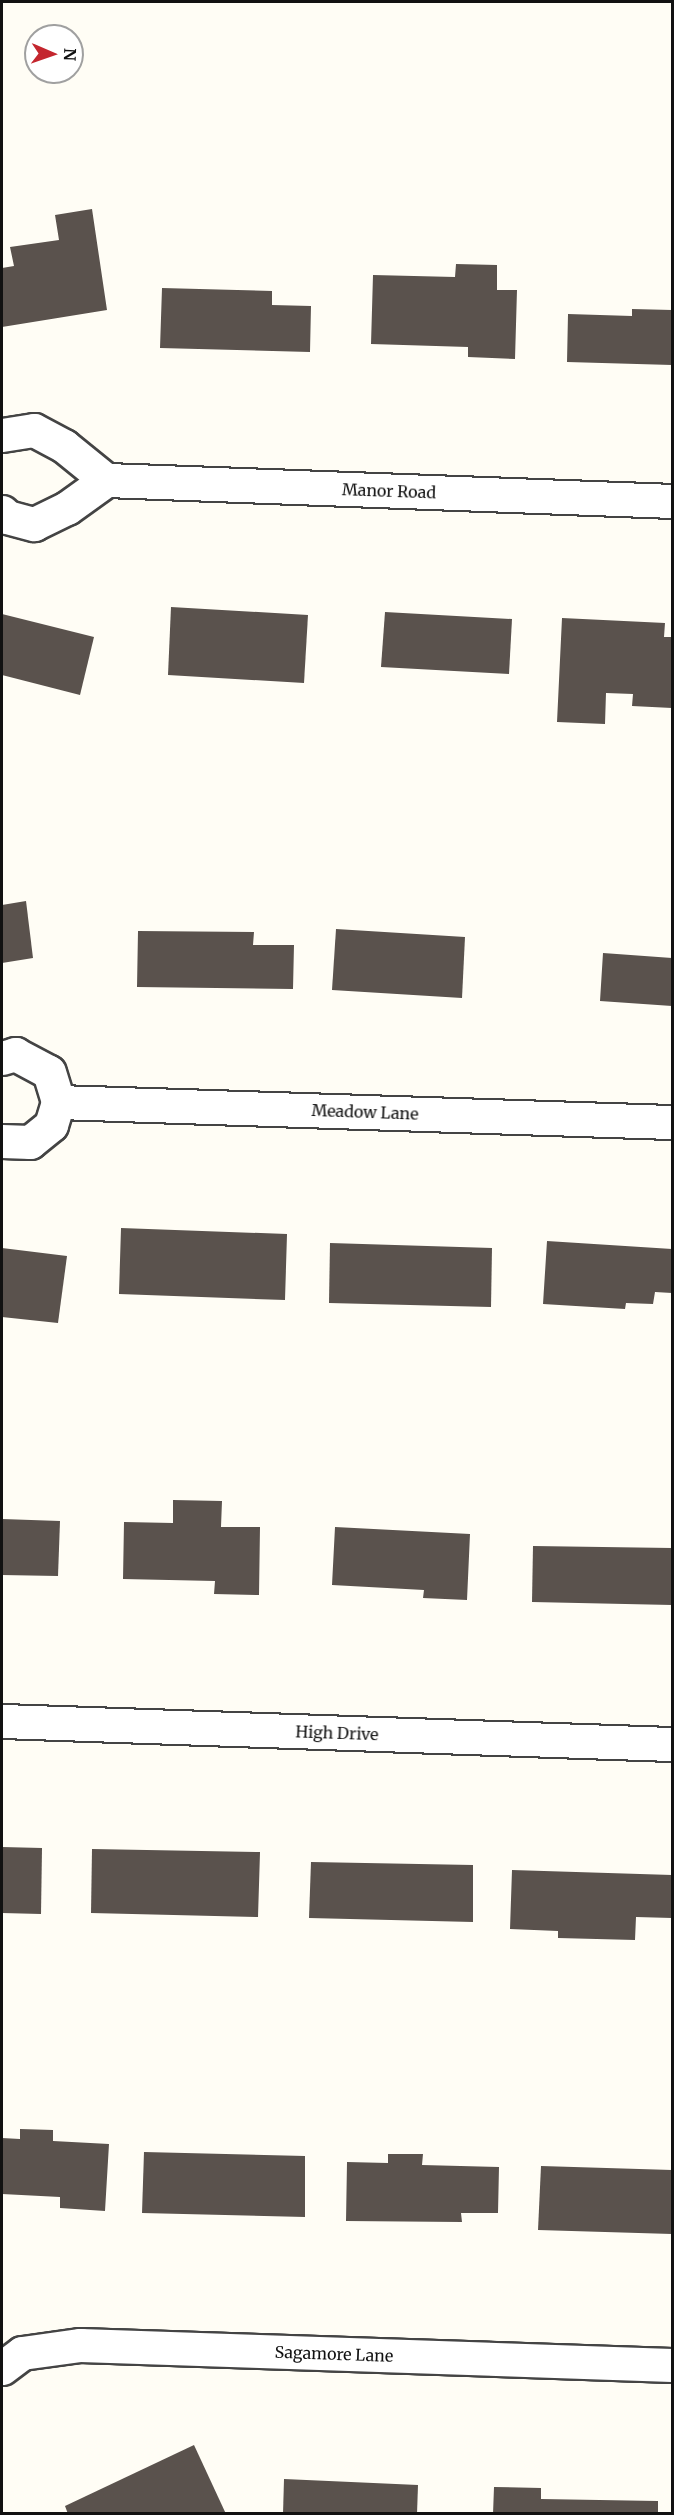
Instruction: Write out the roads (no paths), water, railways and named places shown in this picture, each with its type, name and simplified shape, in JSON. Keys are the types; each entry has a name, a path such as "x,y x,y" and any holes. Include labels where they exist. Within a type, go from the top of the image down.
{"street":[{"path":"2,435 34,430 64,446 106,480 67,508 34,524 7,517 2,512"},
{"name":"Manor Road","path":"106,480 672,501"},
{"path":"2,1058 15,1054 50,1072 58,1102 51,1125 30,1142 2,1142"},
{"name":"Meadow Lane","path":"58,1102 672,1122"},
{"name":"High Drive","path":"2,1721 672,1744"},
{"name":"Sagamore Lane","path":"2,2368 22,2353 80,2345 672,2365"}]}
